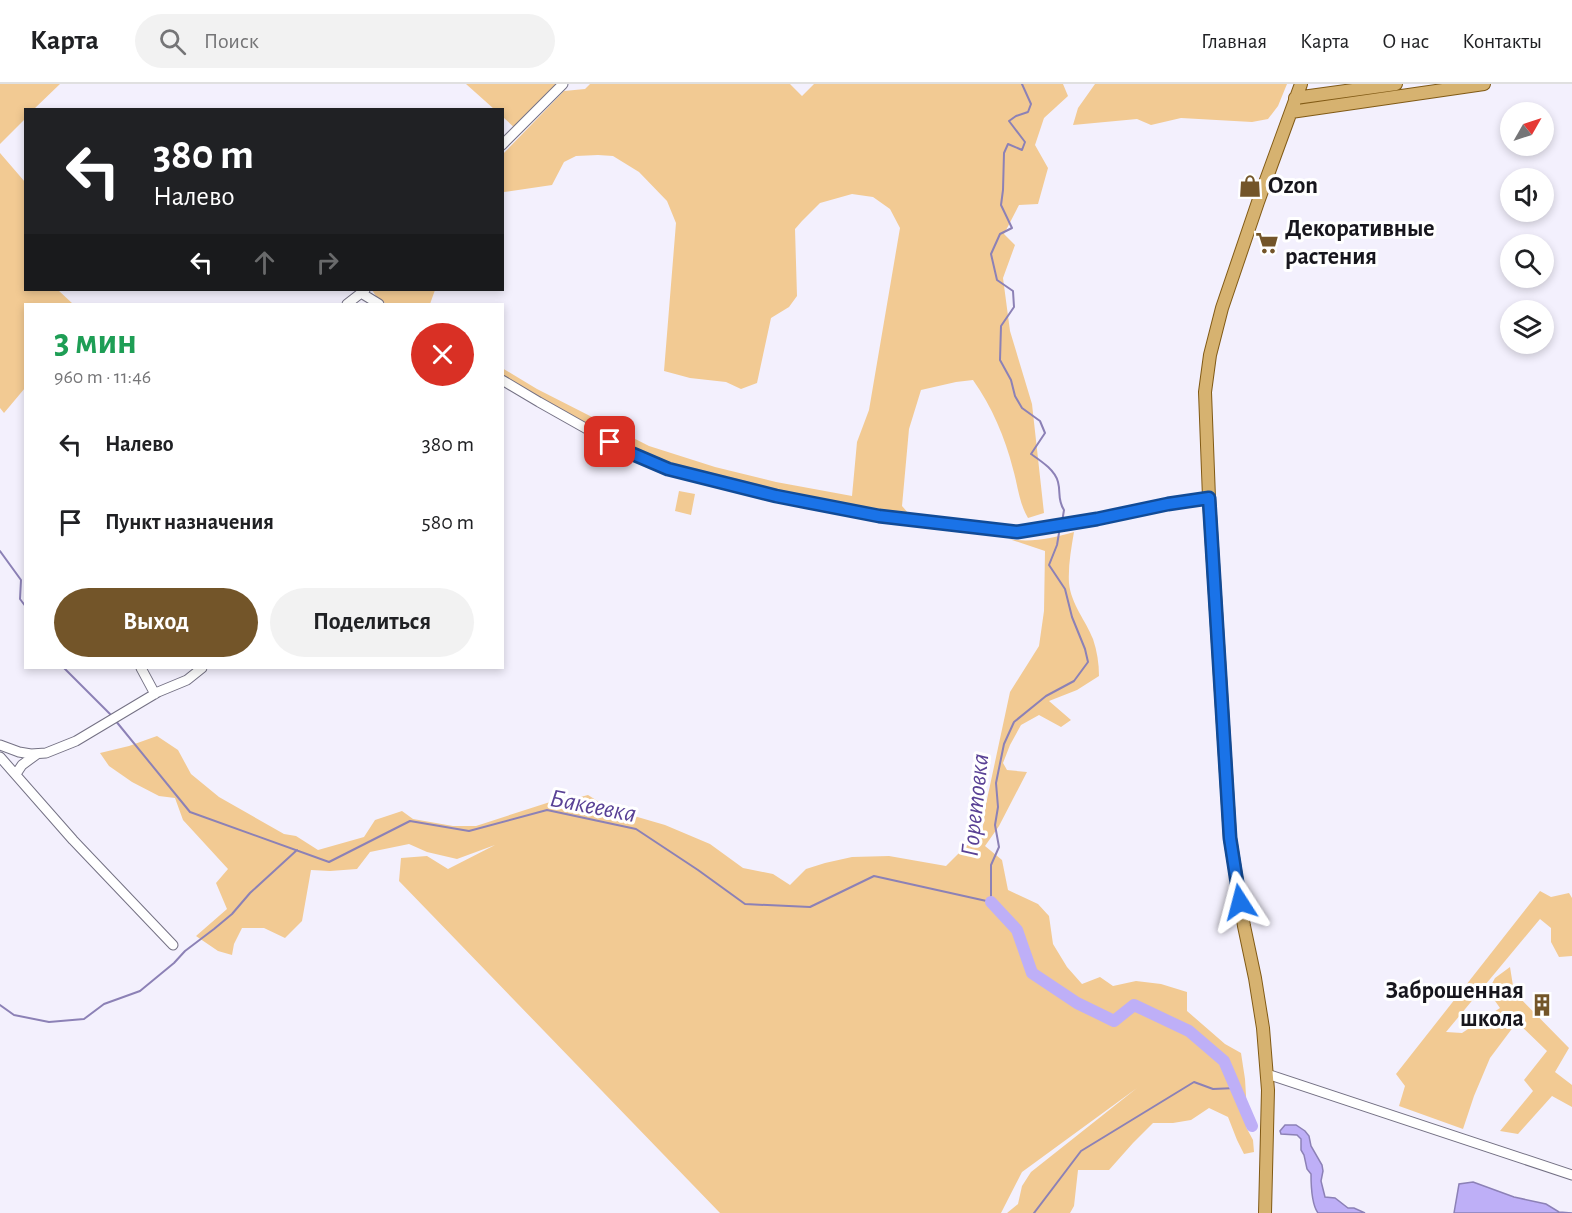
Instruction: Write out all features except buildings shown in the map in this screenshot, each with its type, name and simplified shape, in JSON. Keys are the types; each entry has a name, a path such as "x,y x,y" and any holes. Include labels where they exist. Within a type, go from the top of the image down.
{"main road":[{"path":"1264,1213 1267,1074 1260,1012 1230,838 1209,498 1205,392 1210,355 1222,308 1295,98 1302,84"},
{"path":"1351,84 1367,88"},
{"path":"1295,98 1396,84"},
{"path":"1291,112 1484,84"}],"street":[{"path":"504,143 563,84"},
{"path":"348,303 363,291 378,303"},
{"path":"504,381 605,440 668,469 776,496 879,516 1017,532 1209,498"},
{"path":"142,669 155,694"},
{"path":"0,745 19,752 46,753 76,741 155,694 187,680 201,669"},
{"path":"16,774 22,765 37,754"},
{"path":"0,757 73,840 173,945"},
{"path":"1267,1074 1572,1175"}],"shaded area":[{"path":"0,84 60,84 35,108 24,108 24,120 0,144"},
{"path":"466,84 563,84 519,132 504,118 504,108 493,108"},
{"path":"590,84 790,84 802,96 814,84 1063,84 1068,96 1044,118 1035,145 1048,168 1038,204 1019,205 1004,234 1015,245 1003,278 1010,331 1032,404 1044,513 1028,518 1002,434 973,380 921,390 909,429 902,506 909,514 872,511 789,496 668,465 642,455 556,408 504,376 504,369 537,389 649,446 715,467 776,482 852,496 857,442 869,410 900,228 890,209 873,197 852,194 820,203 795,229 797,296 789,307 771,318 757,383 741,389 726,382 690,378 664,371 676,223 667,201 639,172 613,156 598,155 576,156 564,162 552,185 504,192 504,153 564,91 585,89"},
{"path":"1095,84 1287,84 1278,106 1268,119 1252,122 1181,118 1151,125 1137,119 1073,125 1078,108"},
{"path":"0,153 24,181 24,291 59,291 72,303 24,303 24,389 4,413 0,408"},
{"path":"373,291 435,291 430,303 385,303 378,299"},
{"path":"679,491 695,494 691,515 675,511"},
{"path":"1074,532 1069,571 1070,591 1093,639 1098,657 1099,676 1077,690 1049,701 1071,720 1061,727 1039,715 1021,725 1003,763 1007,770 1027,772 999,826 985,846 1002,860 1008,890 1038,904 1049,916 1053,944 1067,967 1082,984 1100,977 1113,986 1136,981 1161,984 1187,992 1187,1011 1225,1044 1241,1053 1245,1079 1246,1127 1253,1140 1254,1152 1244,1154 1228,1117 1209,1108 1191,1120 1153,1123 1109,1170 1078,1170 1074,1206 1070,1213 1007,1213 1018,1204 1022,1186 1031,1172 1137,1088 1022,1172 1001,1213 720,1213 399,881 401,858 427,856 448,869 495,845 457,859 427,852 409,844 370,852 357,869 311,870 302,921 285,938 264,928 242,928 234,944 232,955 218,951 196,936 227,909 216,883 228,869 183,820 175,798 159,796 132,782 109,766 100,753 157,736 178,750 191,774 219,797 284,834 296,836 318,850 364,837 375,820 402,811 413,819 453,826 476,826 550,802 588,795 610,809 665,825 710,844 743,868 773,874 790,885 806,869 852,857 889,856 946,866 982,833 1010,692 1039,646 1044,611 1045,551 1009,539 1034,540"},
{"path":"1540,891 1551,897 1569,893 1572,898 1572,956 1559,957 1551,942 1551,928 1540,919 1446,1032 1462,1033 1500,1008 1488,991 1495,978 1510,967 1514,992 1569,1048 1555,1072 1572,1085 1572,1107 1552,1096 1518,1134 1500,1131 1533,1091 1524,1080 1547,1051 1517,1022 1490,1058 1463,1129 1399,1106 1405,1086 1396,1074"},
{"path":"1285,1125 1296,1125 1309,1136 1311,1146 1322,1165 1321,1181 1325,1197 1335,1198 1348,1208 1365,1213 1318,1213 1313,1200 1311,1174 1301,1150 1301,1139 1297,1135 1281,1134 1280,1131"},
{"path":"1473,1182 1514,1197 1546,1204 1559,1212 1572,1213 1454,1213 1459,1184"}],"waterway":[{"name":"Горетовка","path":"1022,84 1031,104 1028,112 1009,121 1025,142 1022,150 1008,144 1004,153 1001,205 1012,228 1000,234 991,254 997,280 1013,291 1014,307 1001,326 1000,360 1022,408 1040,421 1045,433 1031,454 1047,466 1056,478 1064,510 1062,522"},
{"name":"Бакеевка","path":"115,720 190,812 329,862 410,821 469,831 547,810 636,829 745,904 810,907 874,876 991,902 991,865 999,847 995,825 998,807 996,783 1004,744 1014,722 1046,696 1074,681 1088,662 1065,589 1049,565 1057,545 1060,527"},
{"name":"Бакеевка","path":"0,551 21,580 20,599 24,604"},
{"name":"Бакеевка","path":"65,669 112,716"},
{"path":"0,1005 14,1015 49,1022 84,1019 104,1004 140,991 232,914 250,893 297,850"},
{"name":"Горетовка","path":"991,902 1017,930 1032,973 1077,1003 1114,1021 1134,1005 1189,1031 1224,1061 1252,1126"},
{"path":"1034,1213 1081,1151 1194,1082 1213,1089 1236,1088"}],"place":[{"name":"Ozon","path":"1250,186"},
{"name":"Декоративные растения","path":"1267,243"},
{"name":"Заброшенная школа","path":"1542,1005"}],"route":[{"path":"610,442 668,469 776,496 879,516 1017,532 1209,498 1230,838 1240,902"}]}
